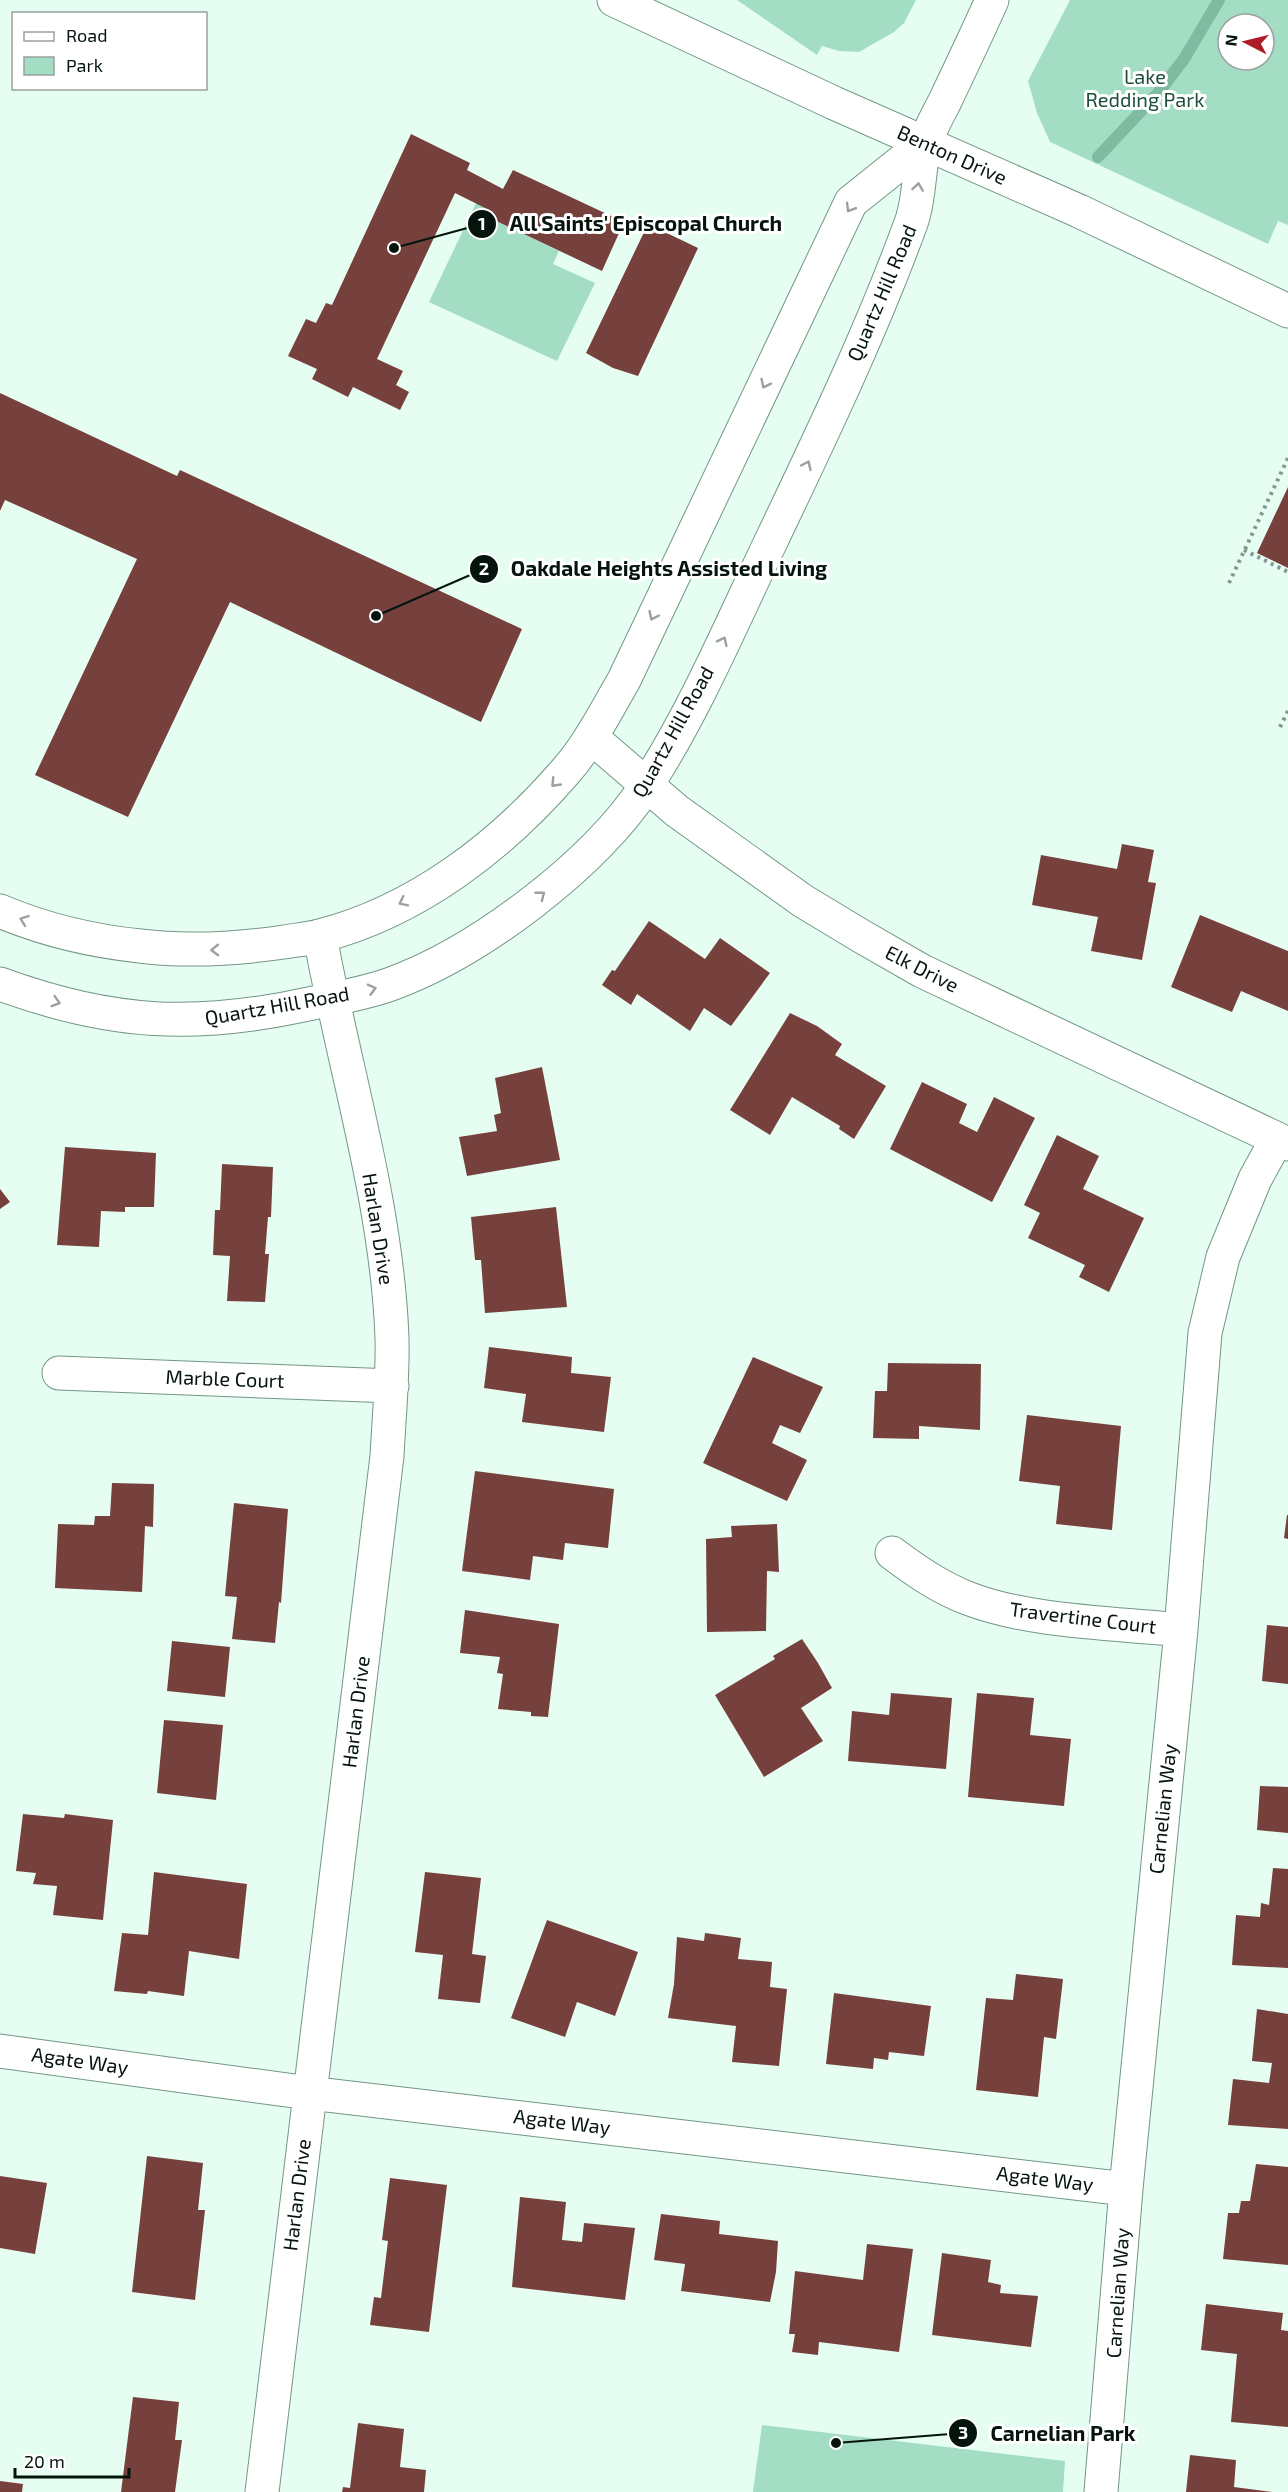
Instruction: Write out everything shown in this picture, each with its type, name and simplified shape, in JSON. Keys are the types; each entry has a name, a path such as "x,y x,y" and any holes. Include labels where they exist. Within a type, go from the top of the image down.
{"street":[{"name":"Benton Drive","path":"614,0 824,98 1079,212 1288,311"},
{"name":"Quartz Hill Road","path":"0,984 61,1004 123,1017 179,1021 236,1017 332,999 389,985 432,966 474,943 560,880 603,837 647,785 690,708 728,631 831,414 874,316 914,218 925,143 992,0"},
{"name":"Quartz Hill Road","path":"0,911 56,931 121,944 177,950 236,949 320,936 418,895 461,869 509,830 566,771 591,737 624,680 851,202 925,143"},
{"name":"Elk Drive","path":"591,737 677,810 803,901 881,948 922,971 1282,1142"},
{"name":"Harlan Drive","path":"262,2492 387,1456 392,1386 392,1338 388,1292 375,1195 320,936"},
{"name":"Carnelian Way","path":"1101,2492 1126,2189 1181,1630 1205,1333 1223,1257 1256,1179 1282,1142"},
{"name":"Marble Court","path":"59,1373 392,1386"},
{"name":"Travertine Court","path":"892,1553 926,1578 966,1598 995,1607 1025,1614 1181,1630"},
{"name":"Agate Way","path":"0,2050 309,2093 1126,2189"}],"path":[{"path":"1229,583 1288,458"},
{"path":"1244,550 1288,572"},
{"path":"1280,727 1288,711"}],"green space":[{"path":"737,0 916,0 904,23 894,32 859,52 839,51 822,46 817,55"},
{"name":"Lake Redding Park","path":"1070,0 1288,0 1288,225 1278,221 1268,244 1050,142 1037,113 1028,81"},
{"path":"476,203 493,212 490,218 559,251 553,264 595,283 557,361 429,302"},
{"path":"762,2425 1065,2461 1063,2492 753,2492"}],"building":[{"path":"411,134 470,163 467,170 503,189 513,170 624,222 602,271 490,218 493,212 455,193 377,359 403,371 396,385 409,392 400,410 353,387 348,397 312,379 317,369 288,356 306,319 316,323 326,303 332,305"},
{"path":"648,224 698,248 638,376 613,368 586,353"},
{"path":"0,393 177,476 180,470 522,629 481,722 230,602 128,817 35,775 137,559 5,500 0,511"},
{"path":"1288,487 1288,568 1257,553"},
{"path":"1122,844 1154,850 1148,882 1156,883 1142,960 1091,951 1098,917 1032,905 1041,855 1117,869"},
{"path":"1200,915 1288,951 1288,1011 1241,991 1232,1012 1171,987"},
{"path":"649,921 705,959 720,938 770,973 731,1026 704,1008 690,1031 637,994 631,1005 602,985 612,970 615,971"},
{"path":"790,1013 817,1026 842,1044 835,1055 886,1086 854,1139 839,1129 840,1126 792,1097 770,1135 730,1110"},
{"path":"542,1067 560,1160 467,1176 459,1137 497,1131 494,1115 501,1113 495,1078"},
{"path":"922,1082 967,1104 959,1123 977,1132 994,1097 1035,1118 992,1202 890,1149"},
{"path":"1057,1135 1099,1156 1083,1189 1144,1218 1109,1292 1079,1277 1085,1265 1028,1238 1040,1213 1024,1205"},
{"path":"65,1147 156,1153 154,1207 125,1207 125,1212 101,1211 99,1247 57,1245"},
{"path":"222,1164 273,1167 271,1217 268,1217 265,1254 269,1254 265,1302 227,1301 230,1256 213,1255 215,1210 220,1210"},
{"path":"0,1189 10,1202 0,1209"},
{"path":"556,1207 567,1307 485,1313 481,1260 475,1260 471,1217"},
{"path":"489,1347 572,1357 571,1373 611,1377 604,1432 522,1422 526,1394 484,1388"},
{"path":"753,1357 823,1387 800,1433 780,1425 772,1443 807,1460 787,1501 703,1463"},
{"path":"888,1363 981,1364 980,1430 919,1426 919,1439 873,1438 875,1391 887,1391"},
{"path":"1027,1415 1121,1426 1112,1530 1056,1524 1060,1486 1019,1481"},
{"path":"475,1471 614,1489 608,1548 565,1543 563,1560 533,1556 530,1580 462,1571"},
{"path":"112,1483 154,1484 153,1527 145,1526 142,1592 55,1588 58,1524 94,1525 95,1516 110,1516"},
{"path":"234,1503 288,1509 281,1603 279,1602 275,1643 232,1639 237,1597 225,1596"},
{"path":"1288,1515 1288,1539 1284,1538"},
{"path":"777,1524 779,1572 767,1571 766,1631 707,1632 706,1539 732,1537 731,1526"},
{"path":"465,1610 559,1624 548,1717 531,1716 531,1712 498,1709 503,1674 497,1673 500,1657 460,1653"},
{"path":"1267,1625 1288,1627 1288,1684 1262,1681"},
{"path":"802,1639 832,1688 801,1708 823,1741 764,1777 715,1695 775,1659 773,1656"},
{"path":"172,1641 230,1647 225,1697 167,1691"},
{"path":"891,1693 952,1698 946,1769 848,1761 852,1711 889,1715"},
{"path":"977,1693 1034,1698 1030,1735 1071,1739 1064,1806 968,1797"},
{"path":"164,1720 223,1725 216,1800 157,1793"},
{"path":"1260,1786 1288,1787 1288,1833 1257,1830"},
{"path":"23,1814 64,1818 65,1814 113,1820 103,1920 53,1915 57,1886 33,1884 36,1873 16,1871"},
{"path":"1273,1868 1288,1869 1288,1968 1232,1965 1236,1915 1260,1917 1261,1903 1269,1905"},
{"path":"154,1872 247,1884 239,1959 189,1951 184,1996 148,1991 147,1994 114,1991 122,1933 148,1935"},
{"path":"425,1872 481,1878 472,1954 486,1956 480,2003 438,1999 443,1955 415,1952"},
{"path":"547,1920 638,1952 615,2016 577,2002 565,2037 511,2018"},
{"path":"705,1933 741,1938 738,1959 772,1962 770,1987 787,1989 779,2066 732,2062 736,2026 668,2018 674,1984 677,1937 704,1941"},
{"path":"1016,1974 1063,1979 1056,2039 1044,2037 1038,2097 976,2090 986,1998 1013,2000"},
{"path":"834,1993 931,2006 924,2056 889,2052 888,2060 874,2058 873,2069 826,2064"},
{"path":"1257,2009 1288,2014 1288,2129 1228,2125 1233,2079 1269,2083 1272,2063 1252,2061"},
{"path":"147,2156 203,2163 198,2210 205,2210 195,2300 132,2292"},
{"path":"1256,2164 1288,2167 1288,2265 1223,2259 1228,2213 1239,2213 1241,2201 1250,2201"},
{"path":"0,2176 47,2183 35,2254 0,2248"},
{"path":"390,2178 447,2185 429,2332 370,2325 374,2297 381,2298 388,2241 382,2240"},
{"path":"520,2197 566,2202 562,2240 582,2242 584,2223 635,2228 625,2300 512,2287"},
{"path":"661,2214 720,2221 719,2234 778,2241 776,2272 770,2302 681,2291 685,2264 654,2260"},
{"path":"867,2244 913,2249 899,2352 819,2342 818,2355 792,2352 795,2334 789,2334 795,2271 863,2280"},
{"path":"942,2253 991,2260 988,2282 1001,2285 1000,2293 1038,2296 1031,2347 932,2335"},
{"path":"1206,2304 1283,2313 1281,2330 1288,2331 1288,2427 1231,2422 1237,2354 1201,2350"},
{"path":"133,2397 179,2402 175,2440 182,2440 175,2492 121,2492"},
{"path":"358,2423 404,2429 400,2467 426,2470 424,2492 342,2492 343,2487 350,2488"},
{"path":"1190,2455 1236,2460 1234,2487 1272,2492 1186,2492"},
{"path":"0,2481 23,2484 22,2492 0,2492"}],"waterway":[{"path":"1098,157 1158,93 1184,59 1219,0"}],"place":[{"name":"All Saints' Episcopal Church","path":"394,248"},
{"name":"Oakdale Heights Assisted Living","path":"376,616"},
{"name":"Carnelian Park","path":"836,2443"}]}
